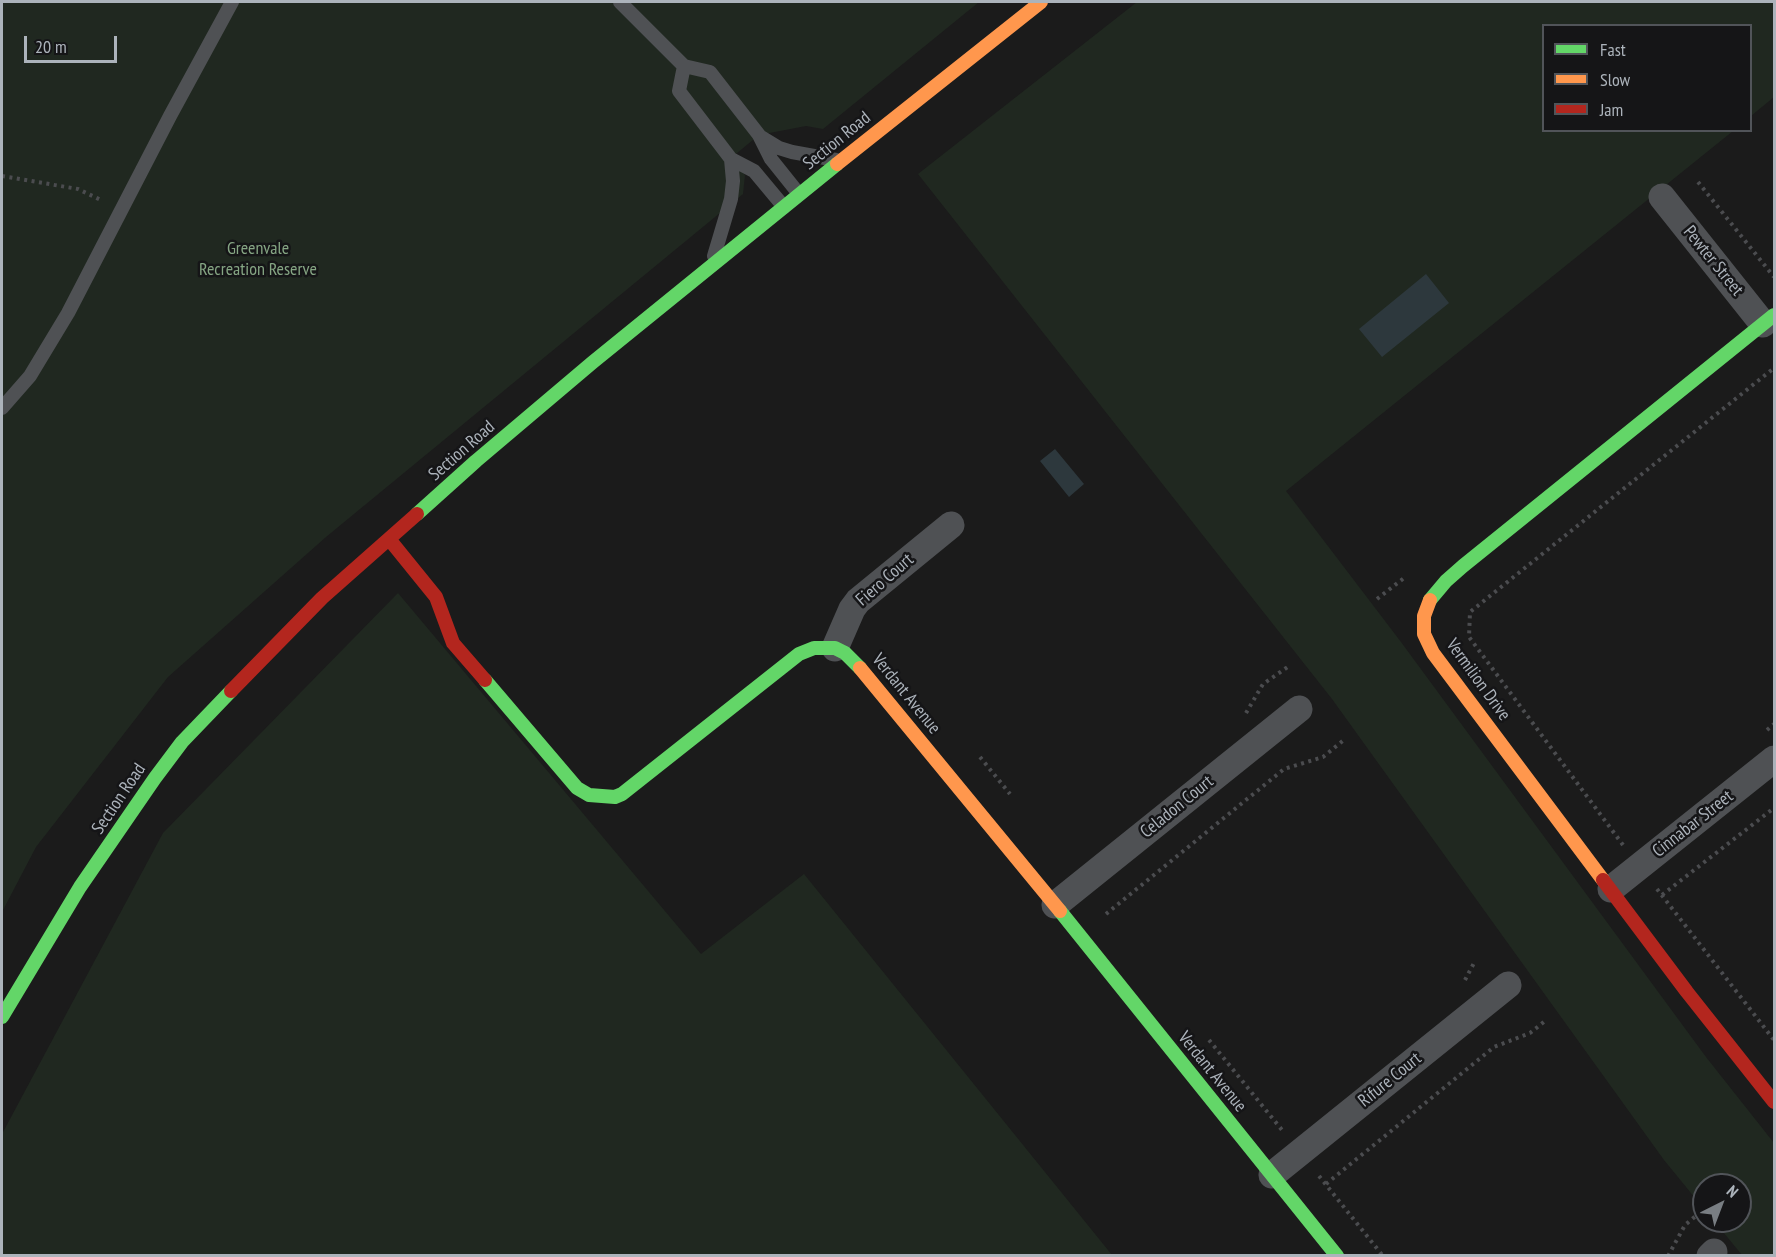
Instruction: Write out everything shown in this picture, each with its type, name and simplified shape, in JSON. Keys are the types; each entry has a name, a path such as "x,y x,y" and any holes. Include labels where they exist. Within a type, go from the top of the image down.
{"street":[{"name":"Section Road","path":"2,1017 80,887 182,742 314,606 476,461 584,370 799,194 1041,2"},
{"name":"Pewter Street","path":"1662,197 1769,320"},
{"name":"Vermilion Drive","path":"1769,320 1462,566 1430,600 1424,616 1424,634 1433,652 1687,992 1774,1102"},
{"name":"Fiero Court","path":"835,648 852,609 858,601 951,525"},
{"path":"389,539 436,597 453,643 577,788 588,795 603,798 622,794 799,654 825,646 835,648"},
{"name":"Verdant Avenue","path":"835,648 855,662 1055,905 1337,1256"},
{"name":"Celadon Court","path":"1055,905 1299,709"},
{"name":"Cinnabar Street","path":"1611,889 1774,759"},
{"name":"Rifure Court","path":"1272,1175 1508,985"}],"lane":[{"path":"2,408 30,376 68,313 232,2"},
{"path":"620,2 684,66 710,72 759,135 771,159 799,194"},
{"path":"684,66 679,91 731,159 754,171 784,207"},
{"path":"759,135 786,150 840,161"},
{"path":"710,267 731,199 733,181 731,159"}],"path":[{"path":"2,176 78,189 122,210"},
{"path":"1698,182 1774,277"},
{"path":"1774,368 1470,612 1469,637 1639,866 1774,1040"},
{"path":"1106,914 1284,769 1323,757 1345,740"},
{"path":"1662,895 1774,808"},
{"path":"1326,1184 1494,1047 1530,1033 1545,1021"},
{"path":"1668,1256 1685,1225 1692,1219"}],"green space":[{"name":"Greenvale Recreation Reserve","path":"2,2 979,2 823,129 806,126 759,135 731,158 745,175 743,194 326,537 168,677 36,847 2,912"},
{"path":"1137,2 1774,2 1774,97 1752,115 1752,24 1542,24 1542,132 1732,132 1286,491 1401,642 1706,1057 1774,1143 1774,1255 1742,1255 1724,1233 1752,1233 1752,1173 1692,1173 1692,1194 1664,1160 1332,699 918,174"},
{"path":"398,593 701,954 804,874 1112,1255 2,1256 2,1134 163,833"}],"shaded area":[{"path":"1426,274 1449,303 1382,357 1359,329"},
{"path":"1055,449 1084,484 1069,497 1040,461"}],"traffic: fast":[{"path":"417,514 593,362 837,164"},
{"path":"1430,600 1463,566 1774,315"},
{"path":"485,680 577,788 589,795 615,797 622,794 799,654 814,648 835,648 845,653 860,668"},
{"path":"2,1017 80,887 155,778 182,742 231,691"},
{"path":"1060,911 1337,1256"}],"traffic: slow":[{"path":"837,164 1041,2"},
{"path":"1430,600 1424,616 1424,634 1433,653 1603,880"},
{"path":"860,668 1060,911"}],"traffic: jam":[{"path":"231,691 322,598 417,514"},
{"path":"389,539 436,597 453,643 485,680"},
{"path":"1603,880 1774,1102"}]}
